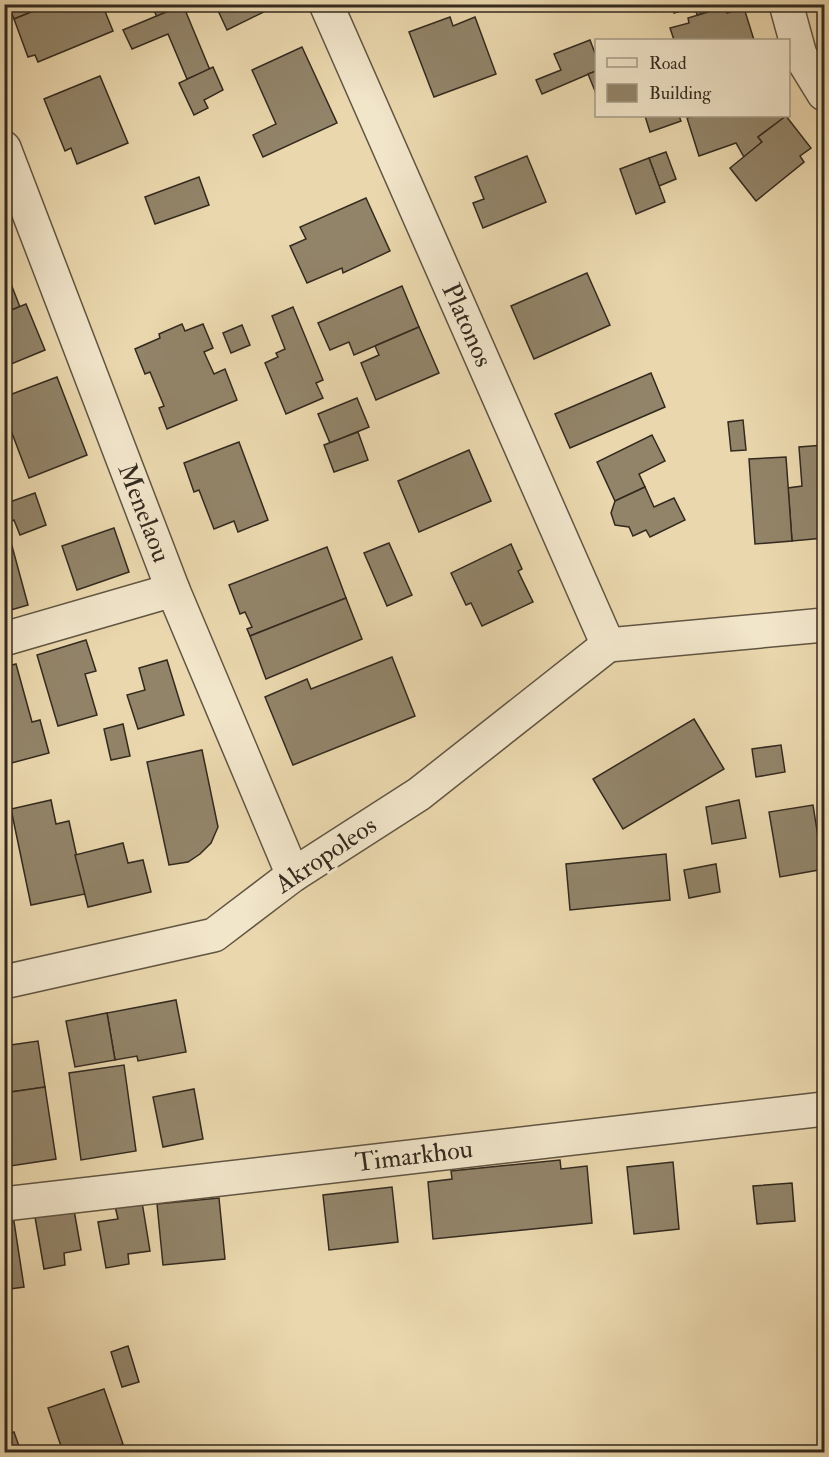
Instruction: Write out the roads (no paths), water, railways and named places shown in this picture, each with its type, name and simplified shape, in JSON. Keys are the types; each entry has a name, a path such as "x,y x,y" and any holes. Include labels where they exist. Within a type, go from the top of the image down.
{"street":[{"name":"Platonos","path":"326,4 608,645"},
{"path":"786,4 800,55 825,94"},
{"name":"Menelaou","path":"4,148 173,590 293,875"},
{"path":"4,639 173,590"},
{"path":"608,645 825,625"},
{"name":"Akropoleos","path":"4,982 214,935 293,875 419,794 608,645"},
{"name":"Timarkhou","path":"4,1204 824,1117"}]}
